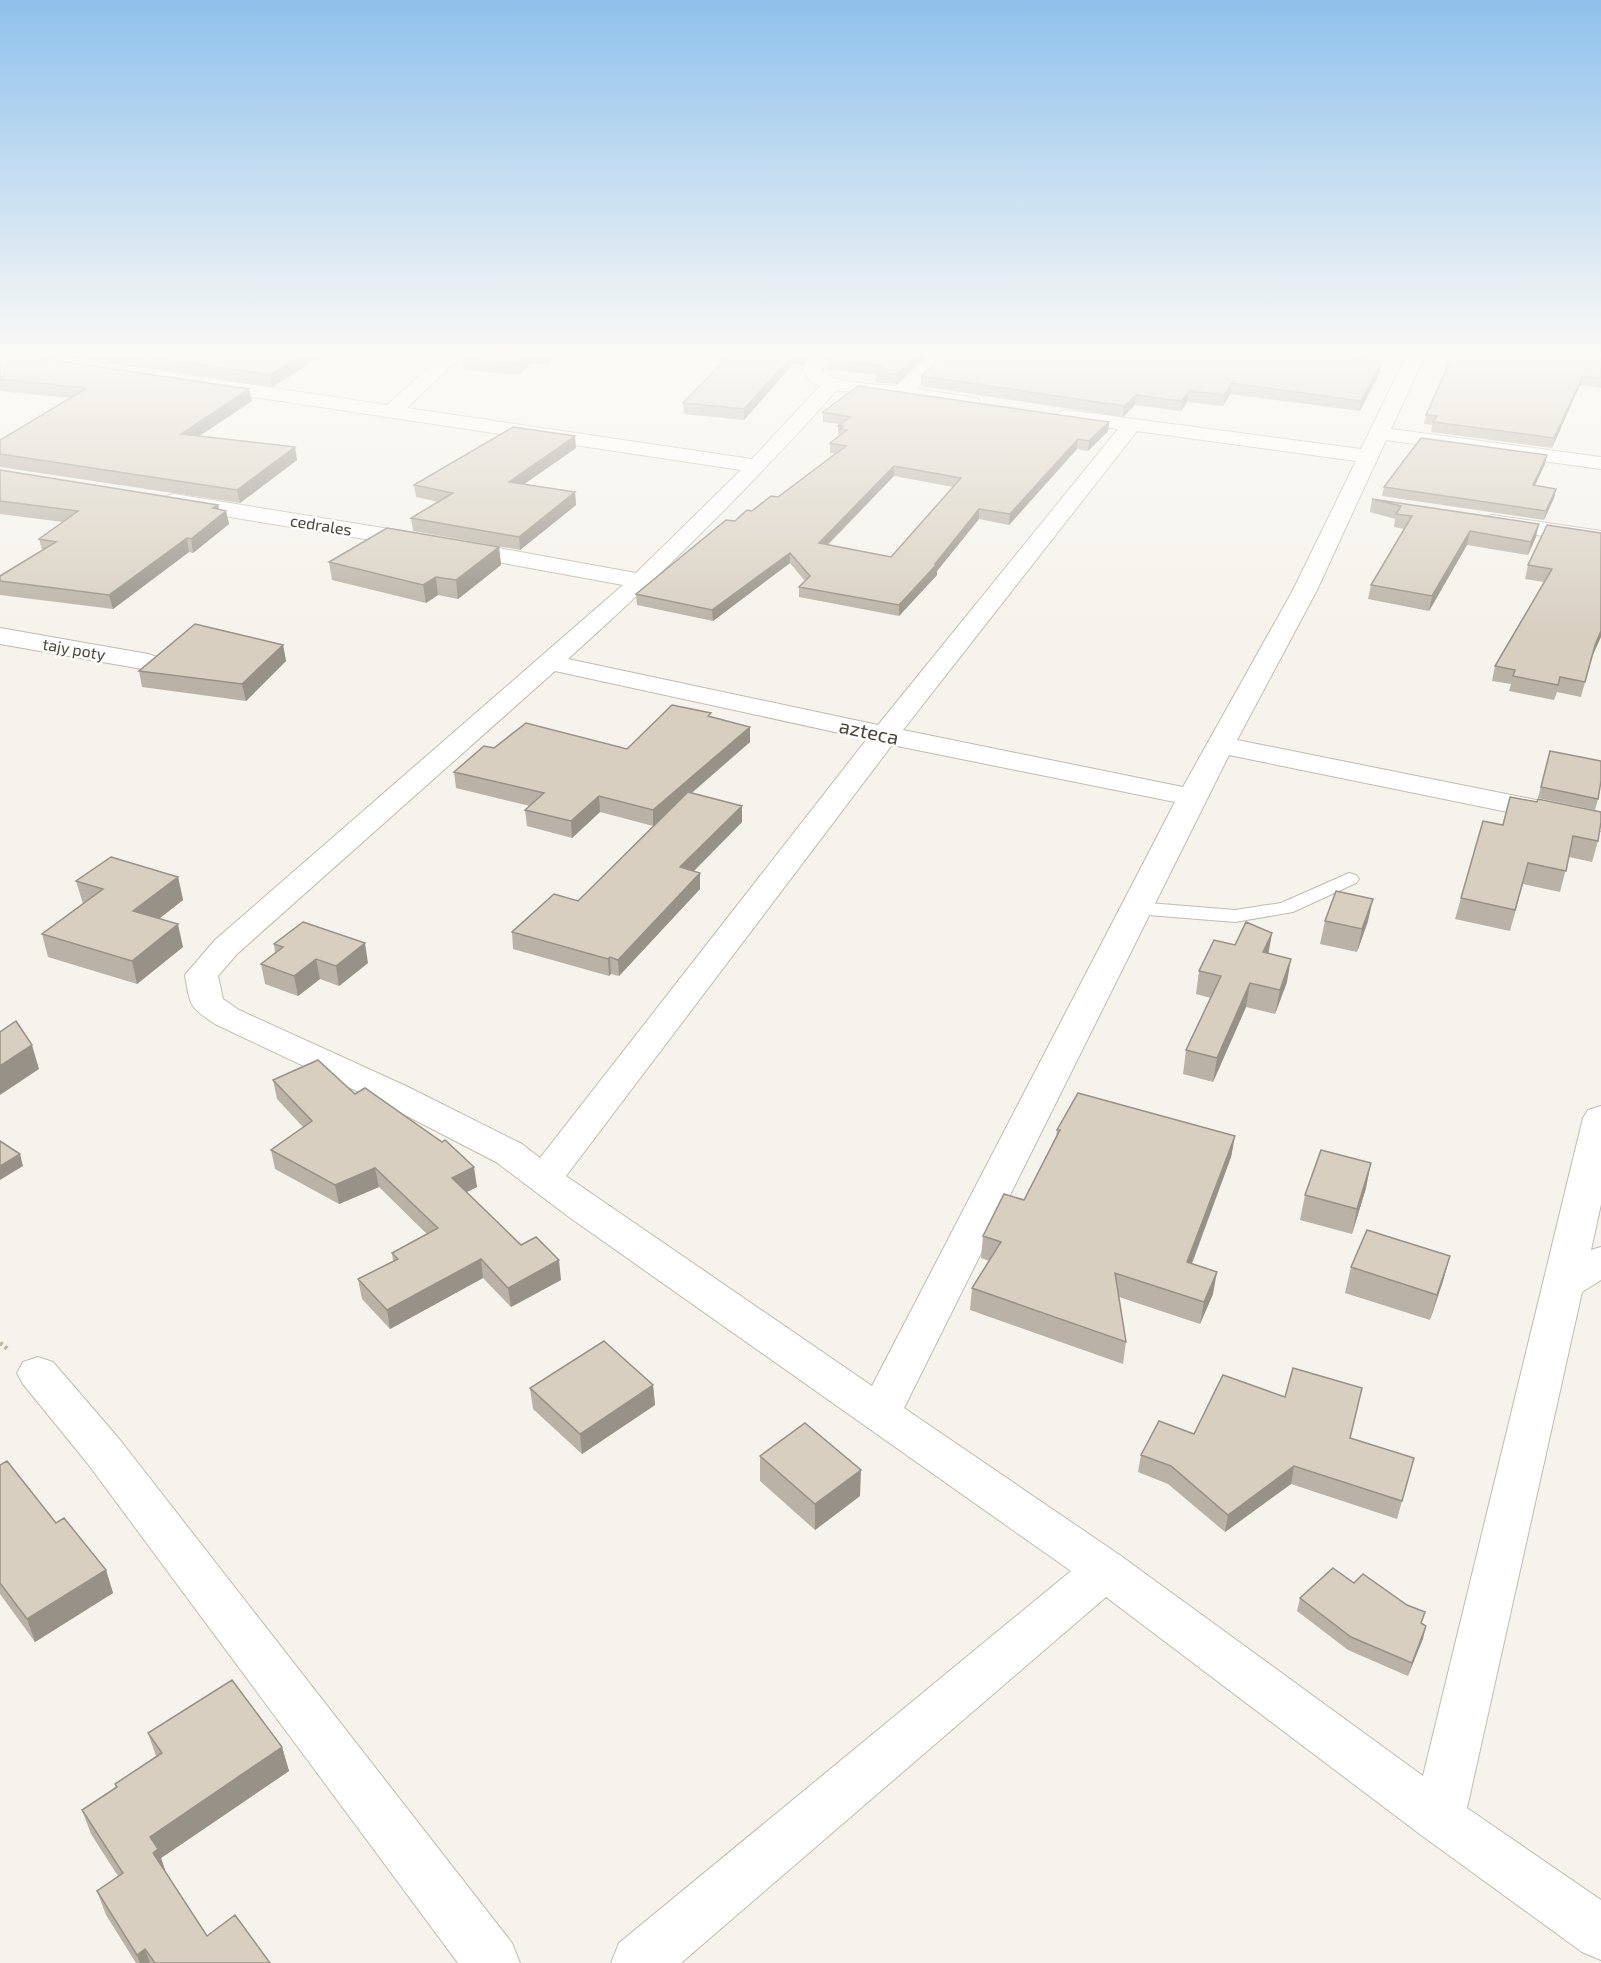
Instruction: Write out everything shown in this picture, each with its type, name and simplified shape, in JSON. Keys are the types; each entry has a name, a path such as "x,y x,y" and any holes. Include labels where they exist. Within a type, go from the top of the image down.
{"street":[{"path":"642,449 757,466"},
{"path":"770,449 757,466 642,581 226,947 201,975 207,1005 227,1017 393,1094 509,1153 545,1177 584,1208 1105,1570 1438,1818 1601,1933"},
{"path":"545,1177 885,735 1113,449"},
{"path":"879,1414 1192,796 1305,590 1359,502 1372,449"},
{"path":"1419,449 1601,463"},
{"name":"cedrales","path":"147,497 426,542 642,581"},
{"path":"1474,519 1601,538"},
{"name":"tajy poty","path":"0,636 148,662"},
{"name":"azteca","path":"548,662 885,735 1192,796"},
{"path":"1220,744 1601,822"},
{"path":"1438,1818 1564,1286 1601,1118"},
{"path":"1564,1286 1601,1262"},
{"path":"38,1372 104,1452 492,1963"},
{"path":"639,1963 1105,1570"}],"lane":[{"path":"1136,908 1235,916 1286,908 1349,879"}],"building":[{"path":"0,449 293,449 237,490 0,454"},
{"path":"476,449 557,449 509,482 575,492 519,537 411,518 453,493 414,485"},
{"path":"843,449 1069,449 1010,514 979,509 935,564 937,564 899,605 799,587 810,576 790,553 712,610 636,594 726,520 735,521 747,510 752,511 771,496 778,497","holes":["894,466 961,478 891,557 819,543"]},
{"path":"1413,449 1500,449 1547,455 1533,485 1556,489 1546,511 1384,487"},
{"path":"0,470 218,505 213,508 226,511 191,539 187,538 109,595 0,581 0,576 56,542 39,539 78,511 0,501"},
{"path":"1372,499 1539,524 1531,542 1470,531 1432,596 1371,585 1412,516 1396,514 1401,506"},
{"path":"1547,525 1601,533 1601,631 1585,682 1560,677 1558,685 1513,676 1515,670 1495,666 1552,569 1528,565"},
{"path":"387,528 499,547 456,580 436,577 423,585 329,562"},
{"path":"195,624 283,645 242,684 139,671"},
{"path":"672,705 711,713 708,716 750,727 653,810 599,796 571,821 525,810 544,793 454,772 484,746 494,748 526,723 627,749"},
{"path":"1550,751 1601,761 1598,799 1541,787"},
{"path":"688,792 742,806 680,867 700,873 618,960 512,932 554,894 578,901"},
{"path":"1510,797 1537,802 1538,799 1601,812 1598,841 1573,836 1566,871 1528,863 1515,910 1461,898 1483,821 1503,825"},
{"path":"111,857 178,877 133,911 178,924 132,961 42,934 103,889 76,881"},
{"path":"1336,891 1373,899 1362,929 1325,921"},
{"path":"303,922 365,943 336,966 316,959 294,976 261,964 283,947 274,944"},
{"path":"1246,922 1272,933 1263,952 1291,959 1280,990 1250,983 1217,1058 1186,1050 1221,976 1199,971 1214,940 1235,945"},
{"path":"16,1021 32,1045 0,1066 0,1032"},
{"path":"318,1060 355,1094 365,1088 442,1142 445,1140 474,1167 452,1178 521,1245 536,1237 559,1260 508,1288 481,1259 387,1310 358,1279 398,1259 392,1253 438,1228 375,1168 335,1185 271,1150 312,1121 273,1080"},
{"path":"1078,1093 1235,1136 1187,1262 1217,1272 1204,1302 1115,1273 1126,1342 972,1288 1001,1242 983,1236 1004,1194 1024,1200 1060,1130 1057,1130"},
{"path":"0,1141 20,1154 0,1166"},
{"path":"1321,1150 1371,1163 1357,1209 1305,1195"},
{"path":"1367,1230 1450,1256 1437,1295 1351,1267"},
{"path":"604,1341 653,1385 580,1434 530,1388"},
{"path":"1293,1368 1362,1388 1350,1438 1414,1458 1402,1501 1294,1466 1228,1515 1171,1466 1141,1455 1159,1421 1194,1434 1223,1375 1285,1397"},
{"path":"805,1423 861,1470 815,1504 760,1456"},
{"path":"7,1461 56,1523 64,1518 106,1570 27,1619 0,1583 0,1465"},
{"path":"1333,1568 1354,1583 1363,1574 1407,1605 1425,1612 1421,1623 1426,1626 1412,1663 1351,1637 1300,1598"},
{"path":"232,1680 282,1747 150,1837 158,1849 153,1853 207,1936 235,1915 270,1963 155,1963 145,1949 137,1955 97,1891 123,1873 82,1810 117,1787 115,1784 162,1753 148,1733"}]}
